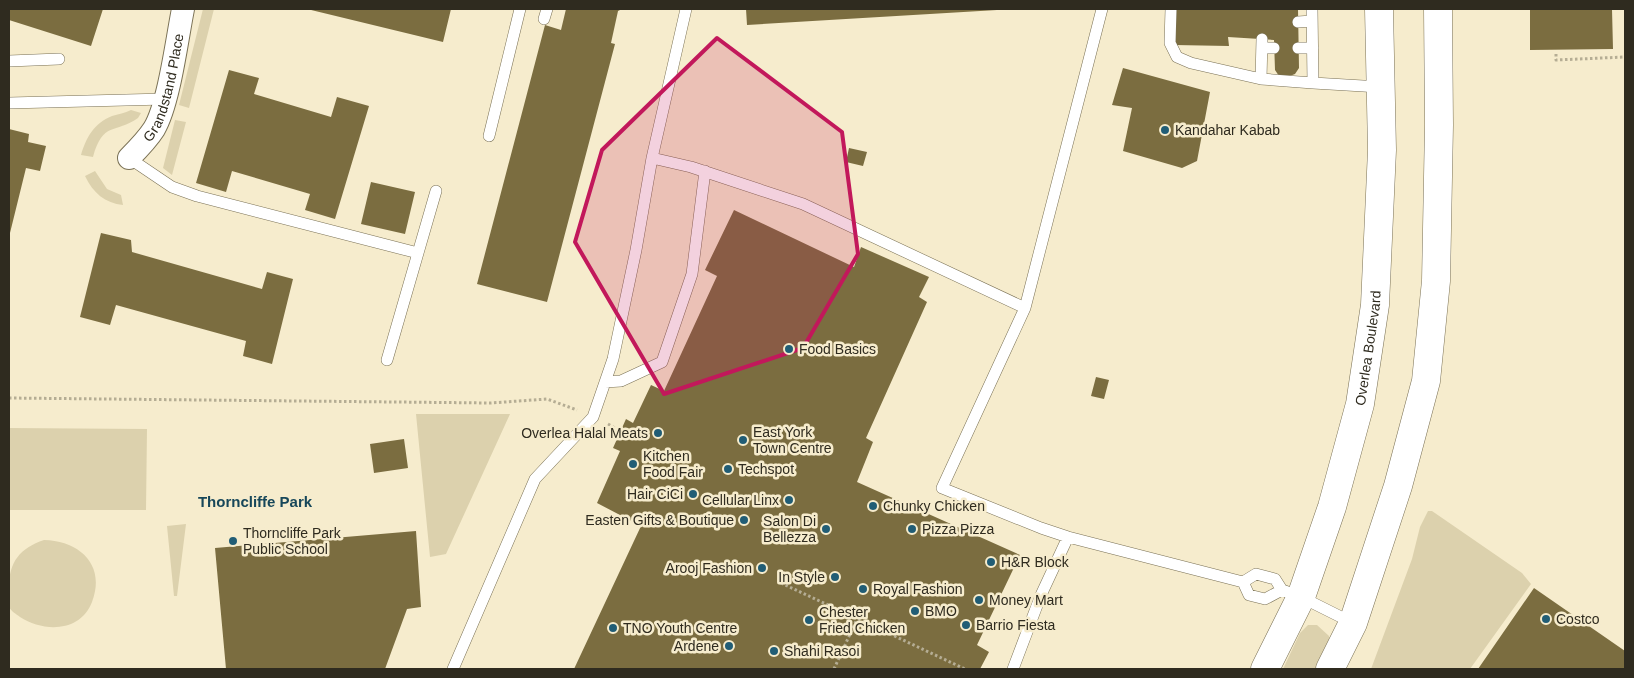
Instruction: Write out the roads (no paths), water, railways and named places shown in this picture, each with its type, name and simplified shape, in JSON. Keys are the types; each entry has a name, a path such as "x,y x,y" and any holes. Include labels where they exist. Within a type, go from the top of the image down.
{"main road":[{"name":"Overlea Boulevard","path":"1265,669 1291,594 1332,507 1360,404 1375,304 1382,150 1379,9"},
{"path":"1330,669 1353,623 1398,486 1426,382 1436,282 1439,125 1438,9"}],"street":[{"name":"Grandstand Place","path":"129,158 143,144 155,127 165,98 183,9"}],"lane":[{"path":"489,136 520,9"},
{"path":"453,669 535,479 593,417 612,359 636,250 652,158 686,9"},
{"path":"1102,9 1025,308 953,469 942,488 1068,537 1243,582 1256,574 1275,579 1291,594 1353,623"},
{"path":"1171,9 1170,43 1177,57 1191,63 1261,79 1380,87"},
{"path":"1312,9 1313,83"},
{"path":"1298,22 1312,21"},
{"path":"1261,79 1262,44 1274,48"},
{"path":"1298,48 1313,48"},
{"path":"9,61 59,59"},
{"path":"9,104 165,98"},
{"path":"129,158 172,187 197,196 418,252"},
{"path":"652,158 705,171 803,204 1025,308"},
{"path":"605,382 620,381 662,362 692,274 705,171"},
{"path":"387,360 436,191"},
{"path":"1013,669 1041,595 1068,537"},
{"path":"1243,582 1249,595 1265,599 1291,594"}],"place":[{"name":"Kandahar Kabab","path":"1165,130"},
{"name":"Food Basics","path":"789,349"},
{"name":"Overlea Halal Meats","path":"658,433"},
{"name":"East York Town Centre","path":"743,440"},
{"name":"Kitchen Food Fair","path":"633,464"},
{"name":"Techspot","path":"728,469"},
{"name":"Hair CiCi","path":"693,494"},
{"name":"Cellular Linx","path":"789,500"},
{"name":"Chunky Chicken","path":"873,506"},
{"name":"Easten Gifts & Boutique","path":"744,520"},
{"name":"Salon Di Bellezza","path":"826,529"},
{"name":"Pizza Pizza","path":"912,529"},
{"name":"Thorncliffe Park Public School","path":"233,541"},
{"name":"H&R Block","path":"991,562"},
{"name":"Arooj Fashion","path":"762,568"},
{"name":"In Style","path":"835,577"},
{"name":"Royal Fashion","path":"863,589"},
{"name":"Money Mart","path":"979,600"},
{"name":"BMO","path":"915,611"},
{"name":"Costco","path":"1546,619"},
{"name":"Chester Fried Chicken","path":"809,620"},
{"name":"Barrio Fiesta","path":"966,625"},
{"name":"TNO Youth Centre","path":"613,628"},
{"name":"Ardene","path":"729,646"},
{"name":"Shahi Rasoi","path":"774,651"}],"district":[{"name":"Thorncliffe Park","path":"255,501"}]}
